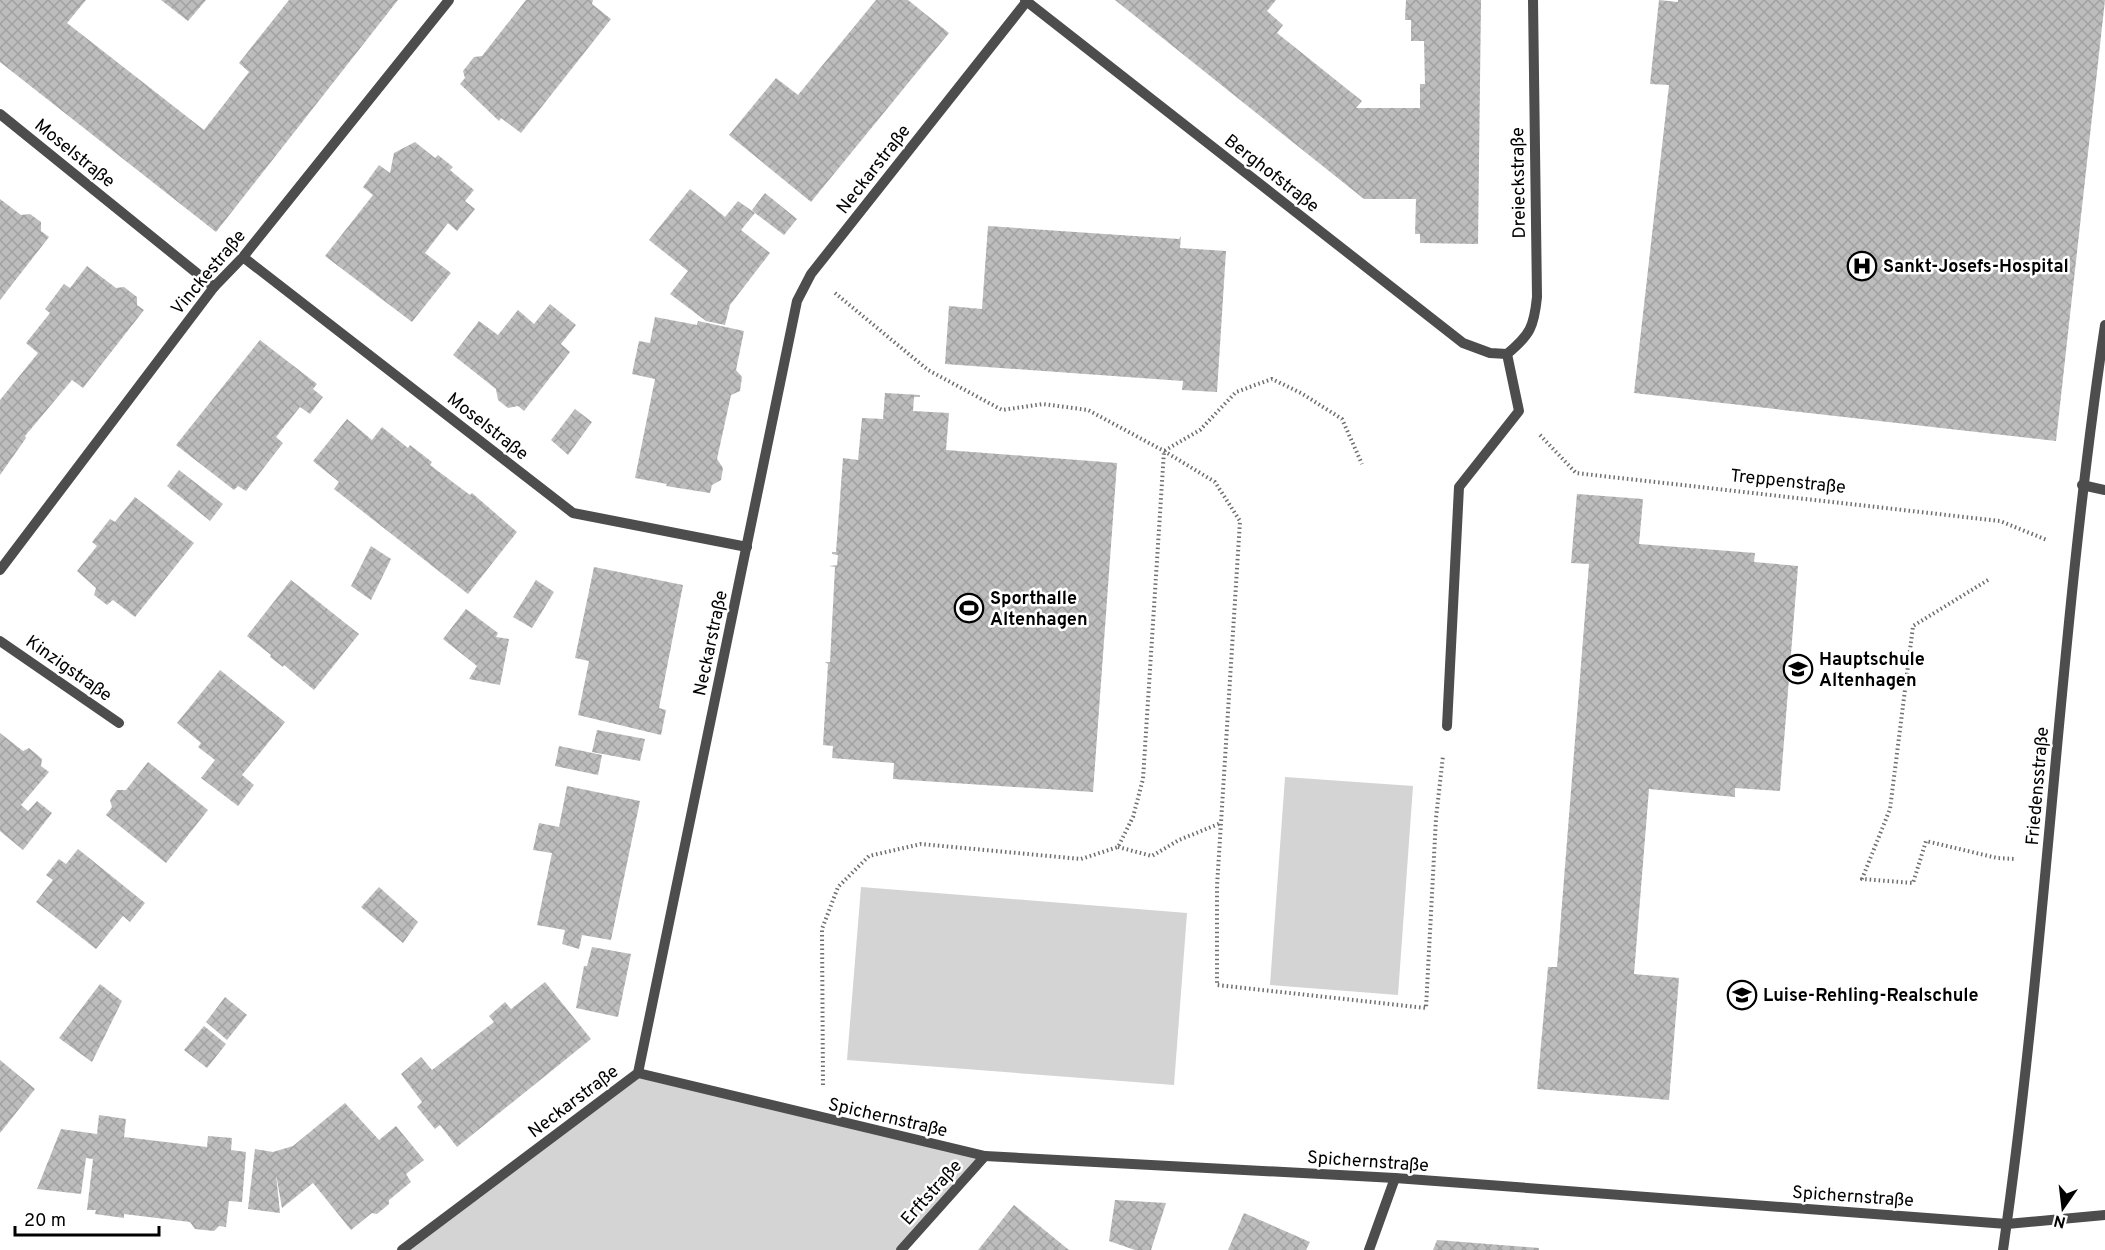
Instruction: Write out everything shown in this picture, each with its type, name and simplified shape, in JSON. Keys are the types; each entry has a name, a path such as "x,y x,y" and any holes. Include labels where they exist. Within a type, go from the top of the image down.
{"street":[{"name":"Vinckestraße","path":"0,570 214,287 243,257 449,0"},
{"name":"Dreieckstraße","path":"1507,354 1522,341 1534,325 1537,297 1533,0"},
{"name":"Berghofstraße","path":"1026,1 1463,344 1490,353 1507,354"},
{"name":"Neckarstraße","path":"402,1250 638,1072 797,302 811,274 1026,1"},
{"name":"Moselstraße","path":"0,114 214,287"},
{"name":"Moselstraße","path":"243,257 573,513 747,547"},
{"name":"Friedensstraße","path":"2003,1250 2047,862 2082,484 2102,368 2105,325"},
{"path":"1447,726 1459,487 1519,411 1507,354"},
{"path":"2082,484 2105,490"},
{"name":"Kinzigstraße","path":"0,641 119,723"},
{"name":"Spichernstraße","path":"638,1072 824,1119 985,1156 1395,1178 2007,1224 2105,1215"},
{"name":"Erftstraße","path":"901,1250 985,1156"},
{"path":"1369,1250 1395,1178"}],"path":[{"path":"811,274 928,370 1002,410 1043,404 1088,410 1164,451 1215,482 1240,521 1217,886 1217,985 1426,1008 1436,818 1447,726"},
{"path":"1164,451 1200,430 1236,392 1272,379 1301,393 1341,419 1362,464"},
{"name":"Treppenstraße","path":"1519,411 1575,473 2000,521 2076,551"},
{"path":"1118,846 1133,817 1143,779 1164,451"},
{"path":"1988,580 1959,595 1913,626 1890,809 1862,879 1913,882 1926,841 1997,858 2047,862"},
{"path":"824,1119 822,929 838,887 869,856 921,844 1081,859 1118,846 1152,856 1179,840 1221,823"}],"shaded area":[{"path":"1285,777 1413,786 1398,995 1270,985"},
{"path":"861,887 1187,913 1174,1085 847,1060"},
{"path":"638,1073 985,1156 901,1250 402,1250"}],"building":[{"path":"0,0 86,0 67,23 204,130 249,72 239,63 289,0 398,0 216,232 0,62"},
{"path":"161,0 206,0 188,21"},
{"path":"526,0 593,0 592,4 611,19 521,133 501,118 499,121 460,84 465,78 463,71 474,57 482,56"},
{"path":"876,0 908,0 949,33 811,202 729,135 776,78 798,95"},
{"path":"1115,0 1276,0 1267,11 1283,25 1277,33 1362,101 1356,108 1420,108 1420,84 1425,84 1424,41 1411,41 1411,20 1405,20 1406,0 1481,0 1478,244 1420,243 1420,234 1415,234 1416,199 1364,199"},
{"name":"Sankt-Josefs-Hospital","path":"1659,0 1678,2 1678,0 2105,0 2056,441 1634,393 1669,85 1650,84"},
{"path":"415,142 435,158 438,155 453,167 450,170 474,190 465,201 475,209 457,231 448,223 425,253 451,273 412,322 325,256 373,195 363,187 379,165 390,173 394,153"},
{"path":"690,189 725,217 738,201 755,213 741,230 770,253 730,305 725,325 706,321 670,294 688,271 649,240"},
{"path":"765,193 797,219 784,235 752,210"},
{"path":"0,199 21,215 30,214 41,222 41,231 49,237 0,300"},
{"path":"988,226 1179,239 1181,236 1180,248 1226,251 1217,392 1182,390 1183,381 945,364 949,306 982,309"},
{"path":"87,266 116,288 124,287 137,297 137,305 144,310 83,388 72,380 25,436 26,438 0,475 0,400 38,353 26,343 50,313 45,309 64,284 70,288"},
{"path":"550,304 576,325 561,344 570,352 524,411 518,406 508,408 498,400 496,389 453,355 479,321 498,335 518,310 534,324"},
{"path":"655,317 697,325 698,321 744,331 736,370 742,377 740,391 731,395 717,459 723,468 721,480 712,485 710,493 635,478 655,379 632,374 639,341 650,343"},
{"path":"260,340 317,384 313,389 323,397 310,414 300,407 276,437 283,443 246,491 238,486 234,490 176,445"},
{"name":"Sporthalle Altenhagen","path":"885,393 920,395 920,397 914,397 913,411 949,413 946,450 1117,463 1093,792 893,779 894,763 832,758 833,746 823,745 828,664 825,662 830,662 835,567 829,566 837,565 838,555 832,552 836,552 843,458 858,460 862,418 883,419"},
{"path":"575,409 592,422 568,455 551,440"},
{"path":"347,419 372,440 382,427 408,448 410,445 432,462 430,465 470,495 472,493 517,532 468,594 334,489 339,482 313,461"},
{"path":"179,470 223,504 210,521 167,486"},
{"path":"1577,494 1643,499 1639,544 1755,553 1754,562 1798,566 1780,791 1735,788 1735,797 1649,789 1634,974 1679,978 1669,1100 1537,1089 1548,967 1557,967 1589,564 1571,563"},
{"path":"135,497 194,543 135,617 113,600 107,605 94,595 96,588 77,571 97,546 92,542 110,519 115,522"},
{"path":"371,546 391,559 371,600 351,586"},
{"path":"594,567 683,585 659,708 666,710 661,735 578,715 589,661 575,658"},
{"path":"291,580 359,634 314,690 284,665 283,667 270,657 271,655 247,636"},
{"path":"536,580 554,592 532,628 513,617"},
{"path":"466,609 498,633 496,637 509,639 500,685 469,679 477,666 443,639"},
{"path":"220,670 285,722 242,775 254,785 238,806 201,778 215,760 198,747 201,743 177,723"},
{"path":"597,730 645,739 640,761 592,752"},
{"path":"0,733 23,751 29,748 42,759 41,766 49,772 21,805 28,811 37,801 52,813 23,850 0,831"},
{"path":"559,746 602,755 598,775 555,766"},
{"path":"148,762 208,810 166,863 106,815 112,807 110,800 117,790 126,790"},
{"path":"567,786 640,801 611,940 582,935 579,949 562,944 565,930 537,925 552,853 533,850 539,823 559,827"},
{"path":"78,849 145,903 130,922 123,916 96,949 36,902 53,880 46,875 59,859 66,864"},
{"path":"379,887 418,922 403,943 361,907"},
{"path":"592,947 631,954 618,1017 576,1008 584,966 587,966"},
{"path":"545,982 591,1039 457,1147 440,1125 435,1129 417,1107 422,1102 401,1074 421,1057 432,1070 494,1022 489,1016 505,1002 511,1009"},
{"path":"100,984 122,1001 92,1062 59,1038"},
{"path":"225,997 247,1015 227,1040 206,1022"},
{"path":"204,1026 226,1044 207,1068 184,1050"},
{"path":"0,1060 35,1089 0,1133"},
{"path":"345,1103 379,1140 396,1126 424,1160 406,1174 411,1182 389,1200 389,1204 377,1214 372,1213 351,1230 313,1183 282,1208 276,1174 280,1213 248,1209 255,1149 273,1152 293,1146"},
{"path":"99,1115 126,1119 124,1137 207,1147 208,1136 232,1138 231,1150 246,1152 242,1202 229,1201 226,1227 219,1226 214,1231 195,1229 190,1222 124,1214 124,1218 95,1214 96,1210 87,1210 93,1159 86,1158 81,1194 37,1189 61,1129 97,1134"},
{"path":"1115,1200 1166,1203 1151,1250 1135,1250 1109,1241"},
{"path":"1014,1205 1069,1250 978,1250"},
{"path":"1244,1213 1310,1242 1306,1250 1228,1250"},
{"path":"1437,1240 1539,1248 1539,1250 1433,1250"}],"place":[{"name":"Sankt-Josefs-Hospital","path":"1862,266"},
{"name":"Sporthalle Altenhagen","path":"969,608"},
{"name":"Hauptschule Altenhagen","path":"1798,669"},
{"name":"Luise-Rehling-Realschule","path":"1742,995"}]}
